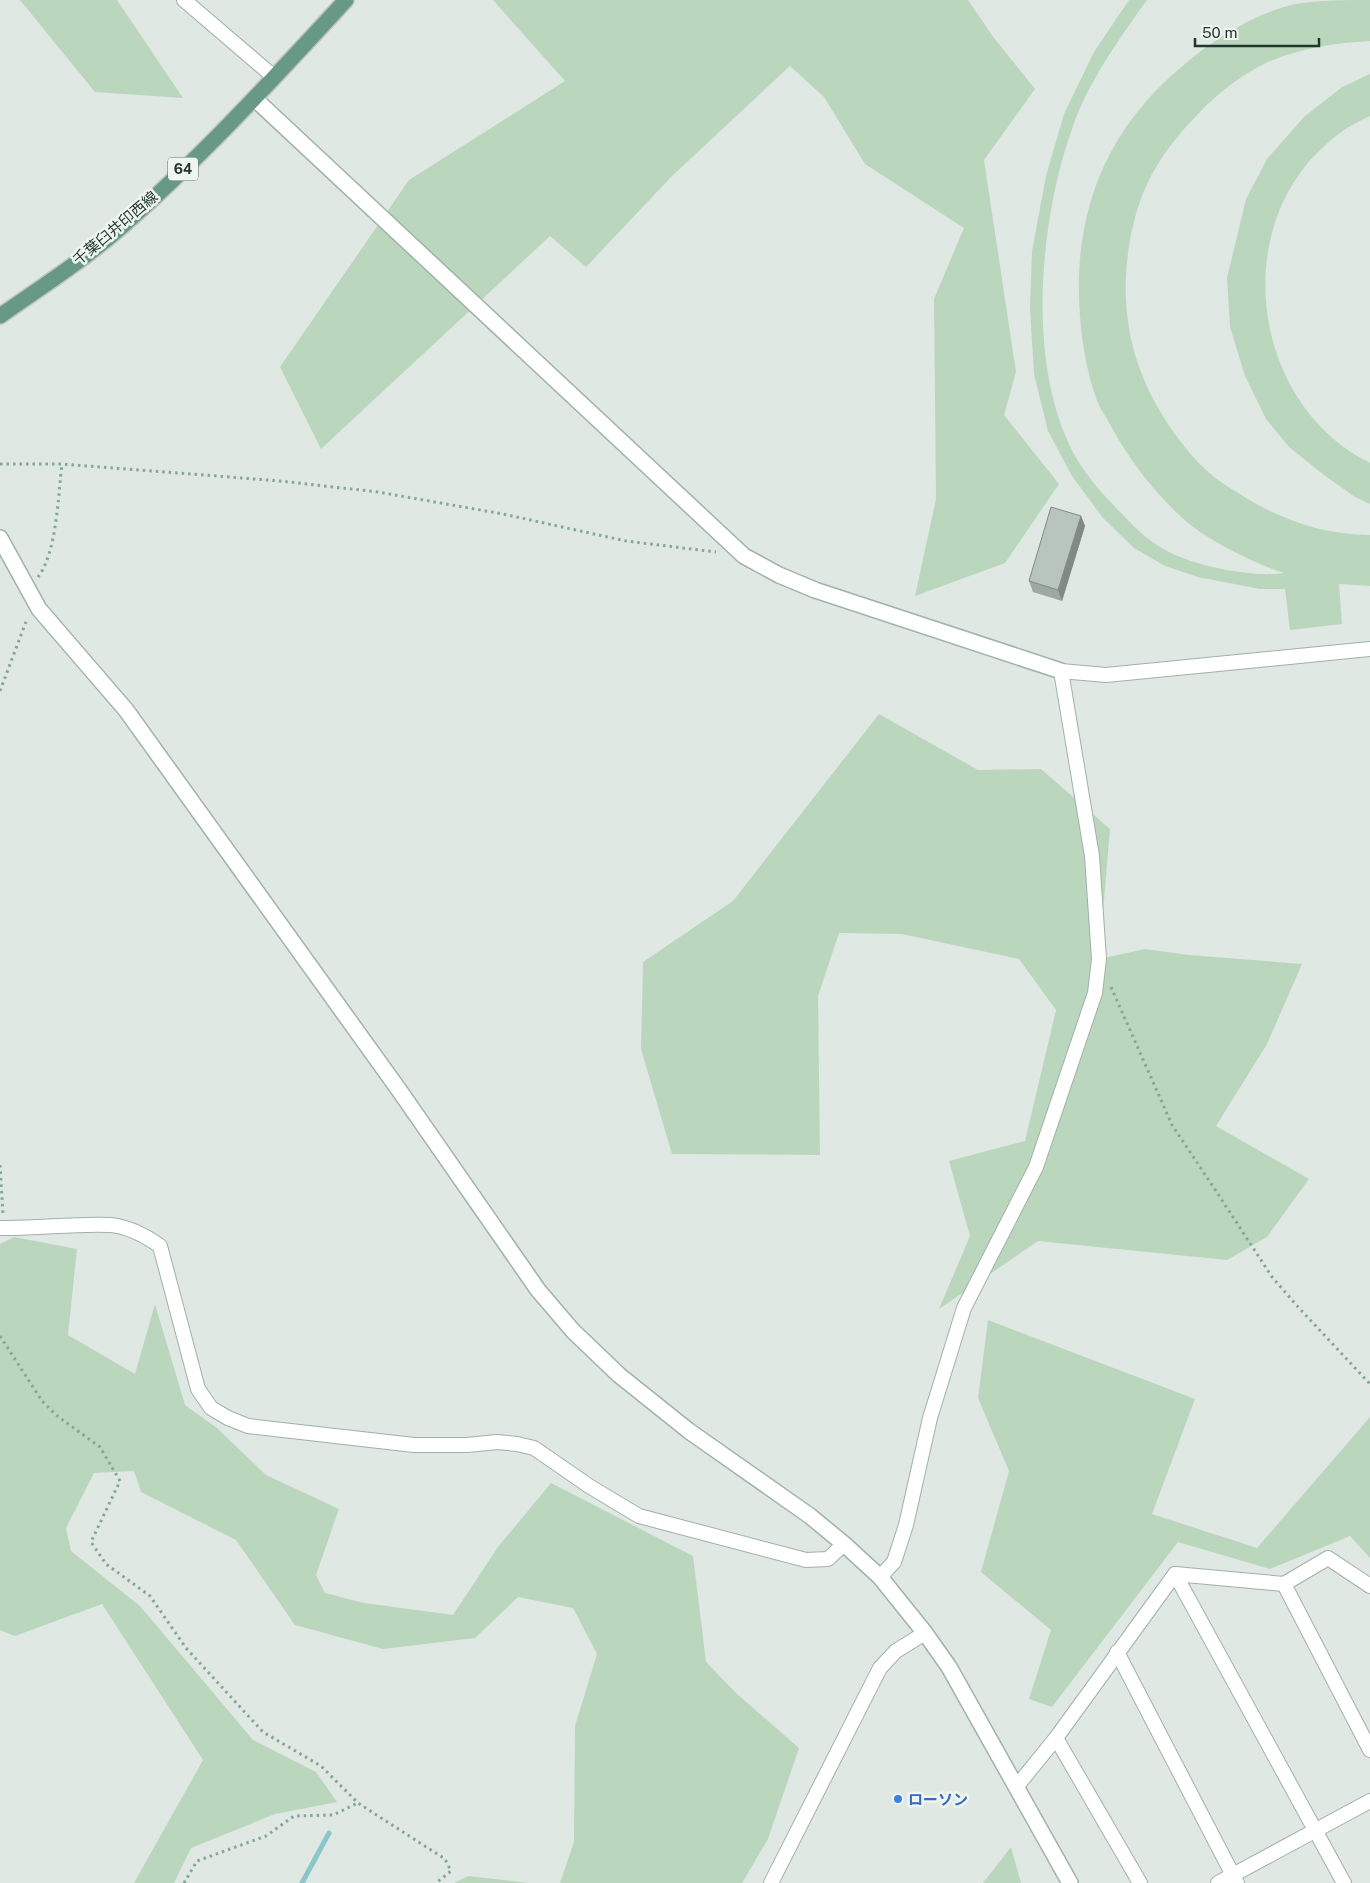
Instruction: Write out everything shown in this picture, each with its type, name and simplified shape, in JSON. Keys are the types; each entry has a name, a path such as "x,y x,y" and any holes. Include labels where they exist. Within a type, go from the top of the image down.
{"main road":[{"name":"千葉臼井印西線","path":"0,316 81,259 119,229 255,99 346,0"}],"street":[{"path":"184,0 274,77"},
{"path":"255,99 744,556 779,575 815,590 1061,671 1106,675 1370,649"},
{"path":"0,538 39,609 126,710 399,1090 538,1290 573,1331 619,1375 681,1425 810,1516 844,1544 880,1578 925,1633 949,1667 1070,1883"},
{"path":"880,1578 894,1562 906,1525 930,1418 964,1308 1036,1167 1095,993 1099,959 1092,856 1061,671"},
{"path":"1,1223 30,1229 113,1225 149,1238 160,1246 198,1389 212,1408 228,1418 248,1426 414,1445 467,1445 497,1442 517,1444 534,1448 589,1486 639,1516 806,1560 828,1559 844,1544"},
{"path":"1175,1574 1284,1584 1328,1558 1370,1586"},
{"path":"1017,1786 1056,1738 1175,1574"},
{"path":"1175,1574 1344,1883"},
{"path":"1284,1584 1370,1750"},
{"path":"772,1883 880,1668 896,1651 925,1633"},
{"path":"1117,1652 1235,1879"},
{"path":"1056,1738 1140,1883"},
{"path":"1218,1883 1235,1879 1316,1831 1370,1802"}],"path":[{"path":"0,464 62,464 280,481 378,492 503,514 626,541 720,552"},
{"path":"26,587 44,569 52,544 62,464"},
{"path":"0,691 27,618 39,609"},
{"path":"1110,984 1172,1124 1187,1148 1272,1276 1298,1308 1370,1384"},
{"path":"0,1164 4,1209 1,1223"},
{"path":"0,1336 42,1401 56,1415 100,1447 120,1481 91,1542 106,1564 150,1596 186,1648 263,1732 321,1766 358,1803 445,1859 451,1870 436,1883"},
{"path":"184,1883 198,1861 266,1836 294,1816 332,1815 358,1803"}],"green space":[{"path":"20,0 117,0 183,98 95,92"},
{"path":"493,0 968,0 994,38 1035,89 984,160 1016,372 1004,415 1059,484 1005,563 915,596 936,499 934,299 964,228 865,164 824,97 790,66 672,176 586,267 550,236 321,449 280,367 409,180 565,81"},
{"path":"1129,0 1147,0 1087,93 1073,126 1061,163 1052,204 1046,247 1043,292 1044,335 1049,378 1059,418 1079,463 1105,496 1140,532 1167,551 1192,561 1224,570 1271,574 1284,573 1221,545 1188,523 1156,491 1136,467 1119,441 1096,398 1085,357 1080,316 1079,279 1082,243 1089,209 1100,177 1115,146 1134,117 1157,89 1185,64 1223,36 1251,20 1280,8 1313,2 1370,0 1370,41 1318,47 1268,62 1223,91 1185,128 1170,146 1152,174 1140,200 1131,236 1126,273 1129,328 1139,366 1166,422 1191,454 1219,481 1260,506 1290,520 1337,532 1370,535 1370,586 1339,584 1342,624 1290,630 1285,589 1260,589 1198,577 1165,566 1134,548 1103,518 1072,476 1048,431 1034,374 1030,308 1032,251 1046,176 1064,114 1094,52"},
{"path":"1370,74 1370,116 1343,130 1318,151 1307,164 1283,201 1270,242 1265,285 1270,328 1283,370 1304,407 1333,439 1370,463 1370,504 1355,497 1289,447 1266,419 1245,376 1230,327 1227,278 1246,199 1267,159 1304,117 1342,87"},
{"path":"879,714 978,770 1041,769 1110,829 1099,959 1145,949 1189,955 1302,964 1267,1044 1216,1126 1309,1179 1267,1237 1227,1260 1038,1241 939,1309 970,1236 949,1161 1025,1141 1056,1010 1019,959 902,934 839,933 818,996 820,1155 672,1154 641,1049 643,962 733,901"},
{"path":"14,1237 77,1249 68,1335 135,1374 155,1304 185,1405 217,1428 266,1475 339,1509 316,1575 325,1593 364,1603 453,1615 498,1547 551,1483 693,1556 706,1662 737,1694 799,1748 768,1839 742,1883 560,1883 574,1842 575,1726 597,1654 573,1608 518,1597 475,1638 383,1649 295,1625 236,1540 141,1492 134,1471 94,1473 66,1528 71,1551 140,1606 253,1740 316,1772 337,1802 275,1814 191,1848 174,1883 134,1883 203,1760 102,1604 15,1636 0,1630 0,1244"},
{"path":"988,1320 1195,1399 1152,1514 1257,1548 1370,1417 1370,1558 1350,1536 1270,1569 1178,1542 1052,1707 1029,1699 1051,1630 981,1572 1009,1471 978,1398"},
{"path":"1011,1847 1021,1883 983,1883"},
{"path":"468,1876 529,1883 454,1883"}],"building":[{"path":"1051,507 1081,516 1058,590 1029,581"}],"waterway":[{"path":"302,1883 329,1833"}],"place":[{"name":"ローソン","path":"898,1799"}]}
